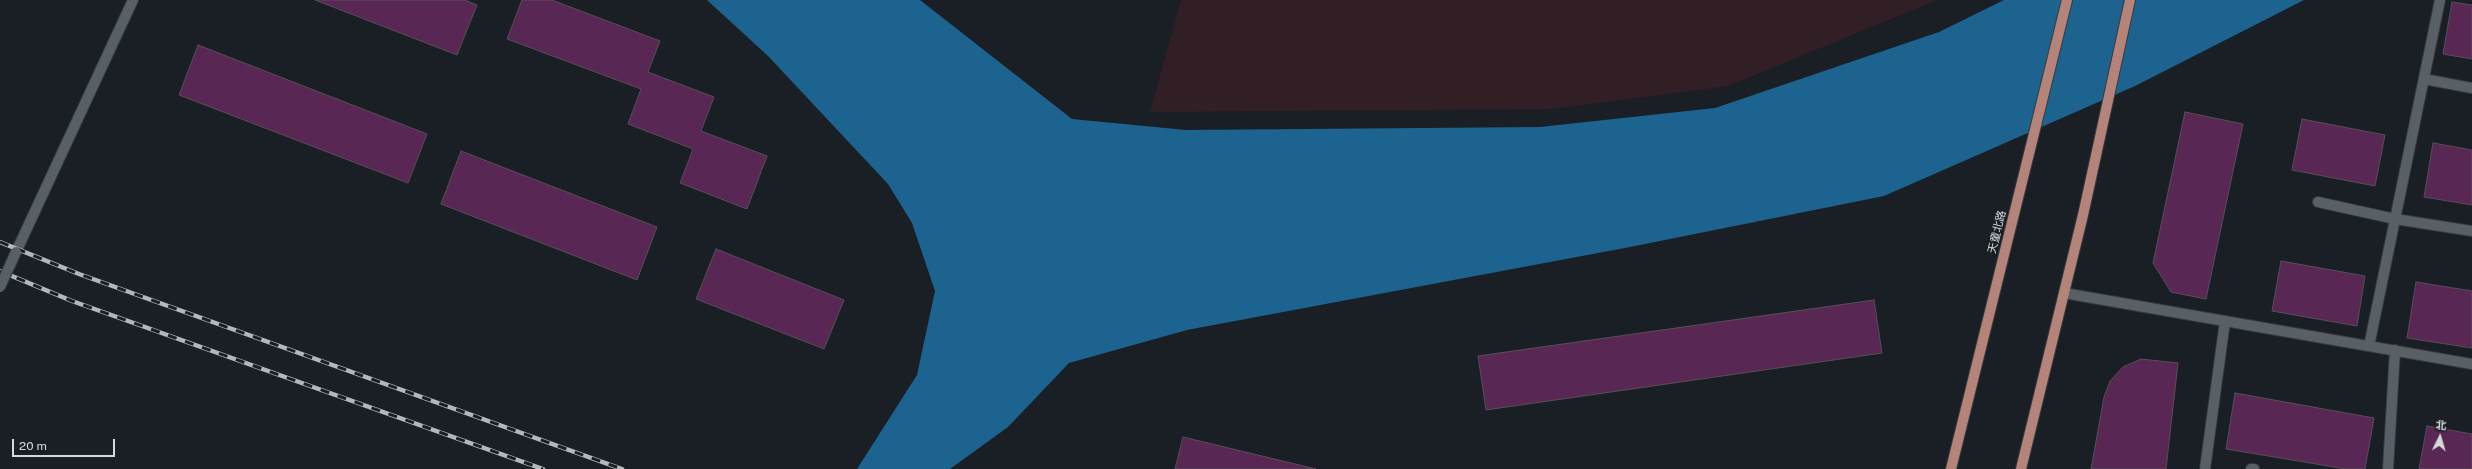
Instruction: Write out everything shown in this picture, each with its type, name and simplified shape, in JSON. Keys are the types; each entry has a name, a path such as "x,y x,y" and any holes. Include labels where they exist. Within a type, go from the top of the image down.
{"main road":[{"name":"天童北路","path":"1951,469 2067,0"},
{"path":"2021,469 2083,215 2130,0"}],"street":[{"path":"0,287 134,0"},
{"path":"2369,346 2440,0"},
{"path":"2424,79 2472,88"},
{"path":"2318,202 2395,219 2472,231"},
{"path":"2064,293 2472,364"},
{"path":"2205,469 2225,321"},
{"path":"2388,469 2395,350"}],"shaded area":[{"path":"1181,0 1937,0 1728,86 1552,109 1150,112"}],"water":[{"path":"707,0 920,0 1072,119 1186,130 1540,127 1715,108 1939,32 2004,0 2304,0 2135,86 1884,196 1630,247 1187,330 1069,363 1008,427 950,469 857,469 917,375 935,291 912,223 888,184 768,56"}],"building":[{"path":"315,0 465,0 477,5 457,55"},
{"path":"522,0 552,0 660,41 648,72 714,97 701,131 767,156 747,209 680,183 693,149 628,124 641,89 507,39"},
{"path":"2452,2 2472,5 2472,59 2443,54"},
{"path":"198,45 427,134 408,183 179,95"},
{"path":"2185,112 2243,124 2206,299 2171,292 2153,263"},
{"path":"2302,119 2385,135 2375,186 2292,170"},
{"path":"2433,143 2472,150 2472,205 2424,197"},
{"path":"461,151 657,227 637,280 441,204"},
{"path":"716,249 844,300 824,349 696,299"},
{"path":"2281,261 2365,276 2357,326 2272,311"},
{"path":"2416,282 2472,291 2472,348 2407,338"},
{"path":"1874,300 1882,353 1486,410 1478,356"},
{"path":"2141,359 2178,363 2166,469 2091,469 2104,397 2110,381 2123,367"},
{"path":"2235,393 2374,418 2365,469 2346,469 2226,449"},
{"path":"2427,426 2472,434 2472,469 2419,469"},
{"path":"1183,437 1316,469 1175,469"}],"railway":[{"path":"0,242 79,274 622,469"},
{"path":"0,271 72,301 543,469"}]}
